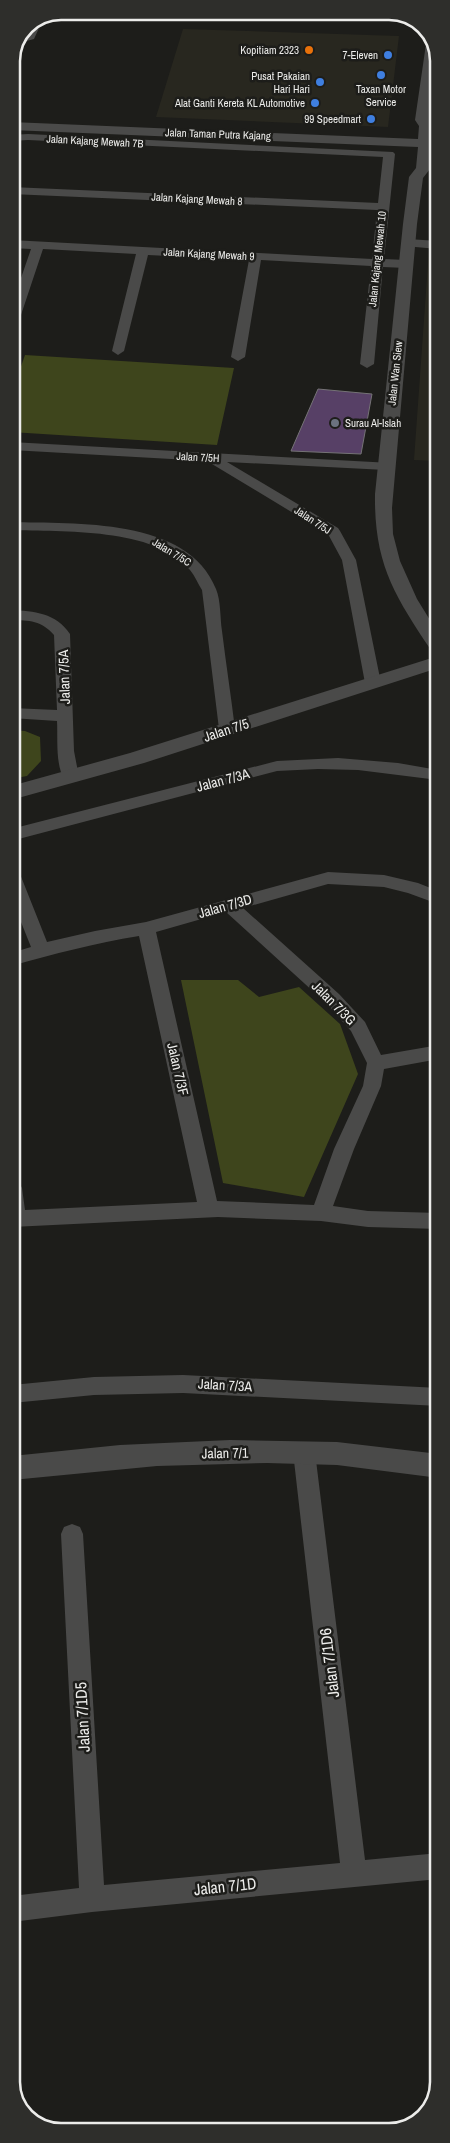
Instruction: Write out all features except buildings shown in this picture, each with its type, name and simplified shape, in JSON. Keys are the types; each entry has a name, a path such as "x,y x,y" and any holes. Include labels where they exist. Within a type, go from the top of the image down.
{"street":[{"name":"Jalan Wan Siew","path":"430,105 422,120 414,126 423,169 416,177 383,494 383,521 388,549 405,594 430,633"},
{"name":"Jalan Taman Putra Kajang","path":"20,126 419,143"},
{"path":"366,140 406,130"},
{"name":"Jalan Kajang Mewah 7B","path":"20,137 389,154"},
{"path":"366,140 405,159"},
{"name":"Jalan Kajang Mewah 10","path":"367,364 389,154"},
{"name":"Jalan Kajang Mewah 8","path":"20,190 383,207"},
{"path":"408,243 430,244"},
{"name":"Jalan Kajang Mewah 9","path":"20,244 406,264"},
{"path":"20,300 38,245"},
{"path":"118,351 143,251"},
{"path":"238,357 256,256"},
{"name":"Jalan 7/5H","path":"20,447 386,466"},
{"name":"Jalan 7/5J","path":"209,458 332,531 342,545 349,560 373,683"},
{"name":"Jalan 7/5C","path":"20,526 115,531 135,535 154,540 195,566 205,580 209,590 227,729"},
{"name":"Jalan 7/5A","path":"20,615 36,616 53,622 62,634 66,751 71,778"},
{"name":"Jalan 7/5","path":"20,791 71,778 430,665"},
{"path":"20,714 65,716"},
{"name":"Jalan 7/3A","path":"20,833 277,766 309,763 368,765 430,774"},
{"name":"Jalan 7/3D","path":"20,957 41,950 95,937 146,928 328,878 353,877 406,886 430,895"},
{"path":"20,895 41,950"},
{"name":"Jalan 7/3G","path":"229,905 339,1006 358,1027 376,1063"},
{"name":"Jalan 7/3F","path":"146,928 209,1210"},
{"path":"321,1213 344,1149 372,1086 376,1063 430,1053"},
{"path":"20,1218 209,1210 321,1213 368,1219 430,1221"},
{"name":"Jalan 7/3A","path":"20,1393 94,1386 184,1384 430,1397"},
{"name":"Jalan 7/1","path":"20,1467 163,1454 304,1452 430,1465"},
{"name":"Jalan 7/1D6","path":"304,1452 354,1873"},
{"name":"Jalan 7/1D5","path":"72,1534 92,1899"},
{"name":"Jalan 7/1D","path":"20,1908 92,1899 430,1867"}],"shaded area":[{"path":"183,29 399,36 388,127 156,117"},
{"path":"429,250 430,461 414,460"}],"green space":[{"path":"25,355 234,368 217,445 20,433 20,369"},
{"path":"20,731 40,737 41,761 27,776 20,777"},
{"path":"181,980 238,980 259,997 299,987 340,1024 358,1074 304,1197 223,1183"}],"place":[{"name":"Kopitiam 2323","path":"309,50"},
{"name":"7-Eleven","path":"388,55"},
{"name":"Taxan Motor Service","path":"381,75"},
{"name":"Pusat Pakaian Hari Hari","path":"320,82"},
{"name":"Alat Ganti Kereta KL Automotive","path":"315,103"},
{"name":"99 Speedmart","path":"371,119"},
{"name":"Surau Al-Islah","path":"335,423"}]}
